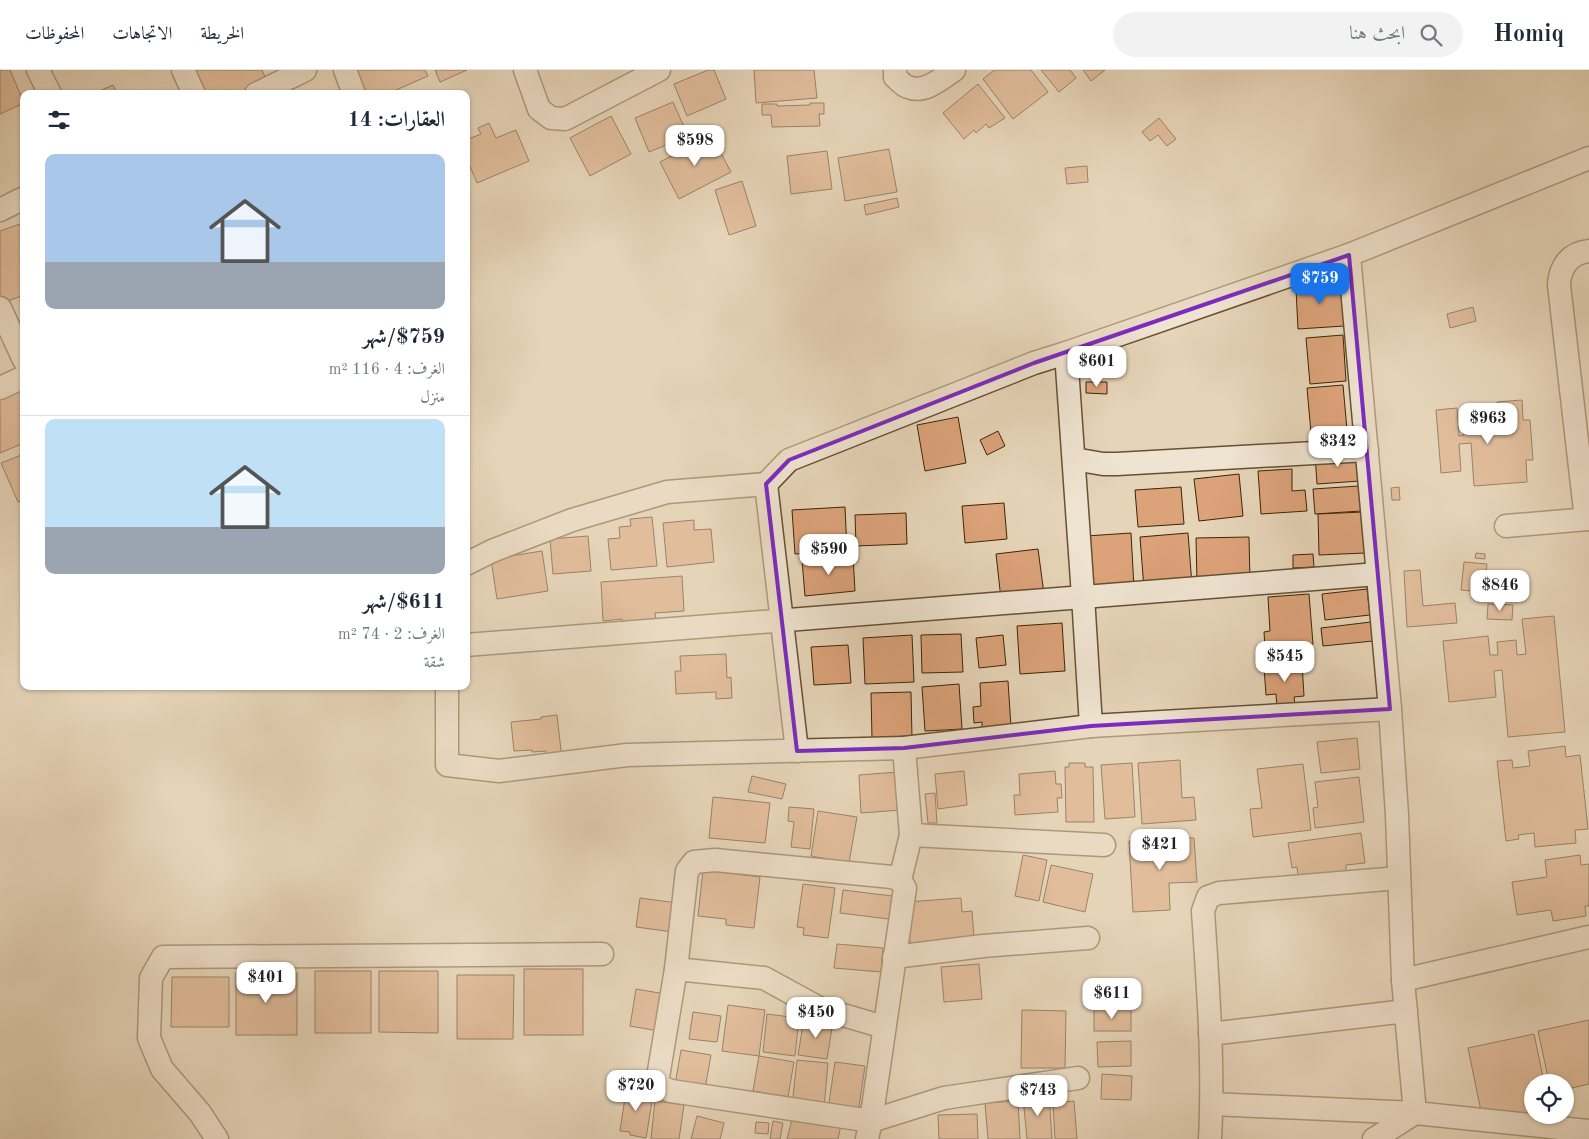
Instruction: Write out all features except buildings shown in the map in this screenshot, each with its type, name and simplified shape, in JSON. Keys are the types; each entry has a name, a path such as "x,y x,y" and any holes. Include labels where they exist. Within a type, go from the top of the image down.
{"street":[{"path":"38,70 48,90"},
{"path":"182,70 192,90"},
{"path":"264,90 305,70"},
{"path":"345,70 352,90"},
{"path":"525,70 539,109 551,118 565,119 659,70"},
{"path":"895,70 895,77 908,87 922,89 936,83 954,70"},
{"path":"470,562 492,551 572,520 667,492 766,484 789,460 1034,363 1349,255 1589,158"},
{"path":"0,210 20,200"},
{"path":"1506,526 1587,519 1559,285 1560,276 1567,261 1574,255 1589,251"},
{"path":"1349,255 1390,709 1403,980 1415,1113"},
{"path":"0,308 20,351"},
{"path":"1066,353 1090,726"},
{"path":"0,388 20,378"},
{"path":"1074,459 1117,464 1367,450"},
{"path":"766,484 797,751"},
{"path":"470,645 1378,574"},
{"path":"447,690 447,765 499,771 628,755 904,748 1090,726 1390,709"},
{"path":"900,880 911,835 904,748"},
{"path":"911,835 1104,845"},
{"path":"869,1130 905,888 900,880 892,876 715,860 694,862 686,872 676,969 658,1077 659,1086 670,1091 869,1130 944,1098 1078,1078"},
{"path":"1210,1139 1212,1104 1210,1034 1203,911 1208,897 1219,893 1399,878"},
{"path":"1403,980 1589,937"},
{"path":"894,957 983,946 1088,938"},
{"path":"217,1139 200,1113 162,1069 149,1038 151,978 163,957 602,954"},
{"path":"676,969 764,978 819,1008 884,1027"},
{"path":"1210,1034 1406,1011"},
{"path":"1212,1104 1415,1113 1589,1131"},
{"path":"1374,1139 1415,1113"}],"highlighted area":[{"path":"1349,255 1390,709 1091,726 904,748 797,751 766,484 789,460 1034,363"}]}
